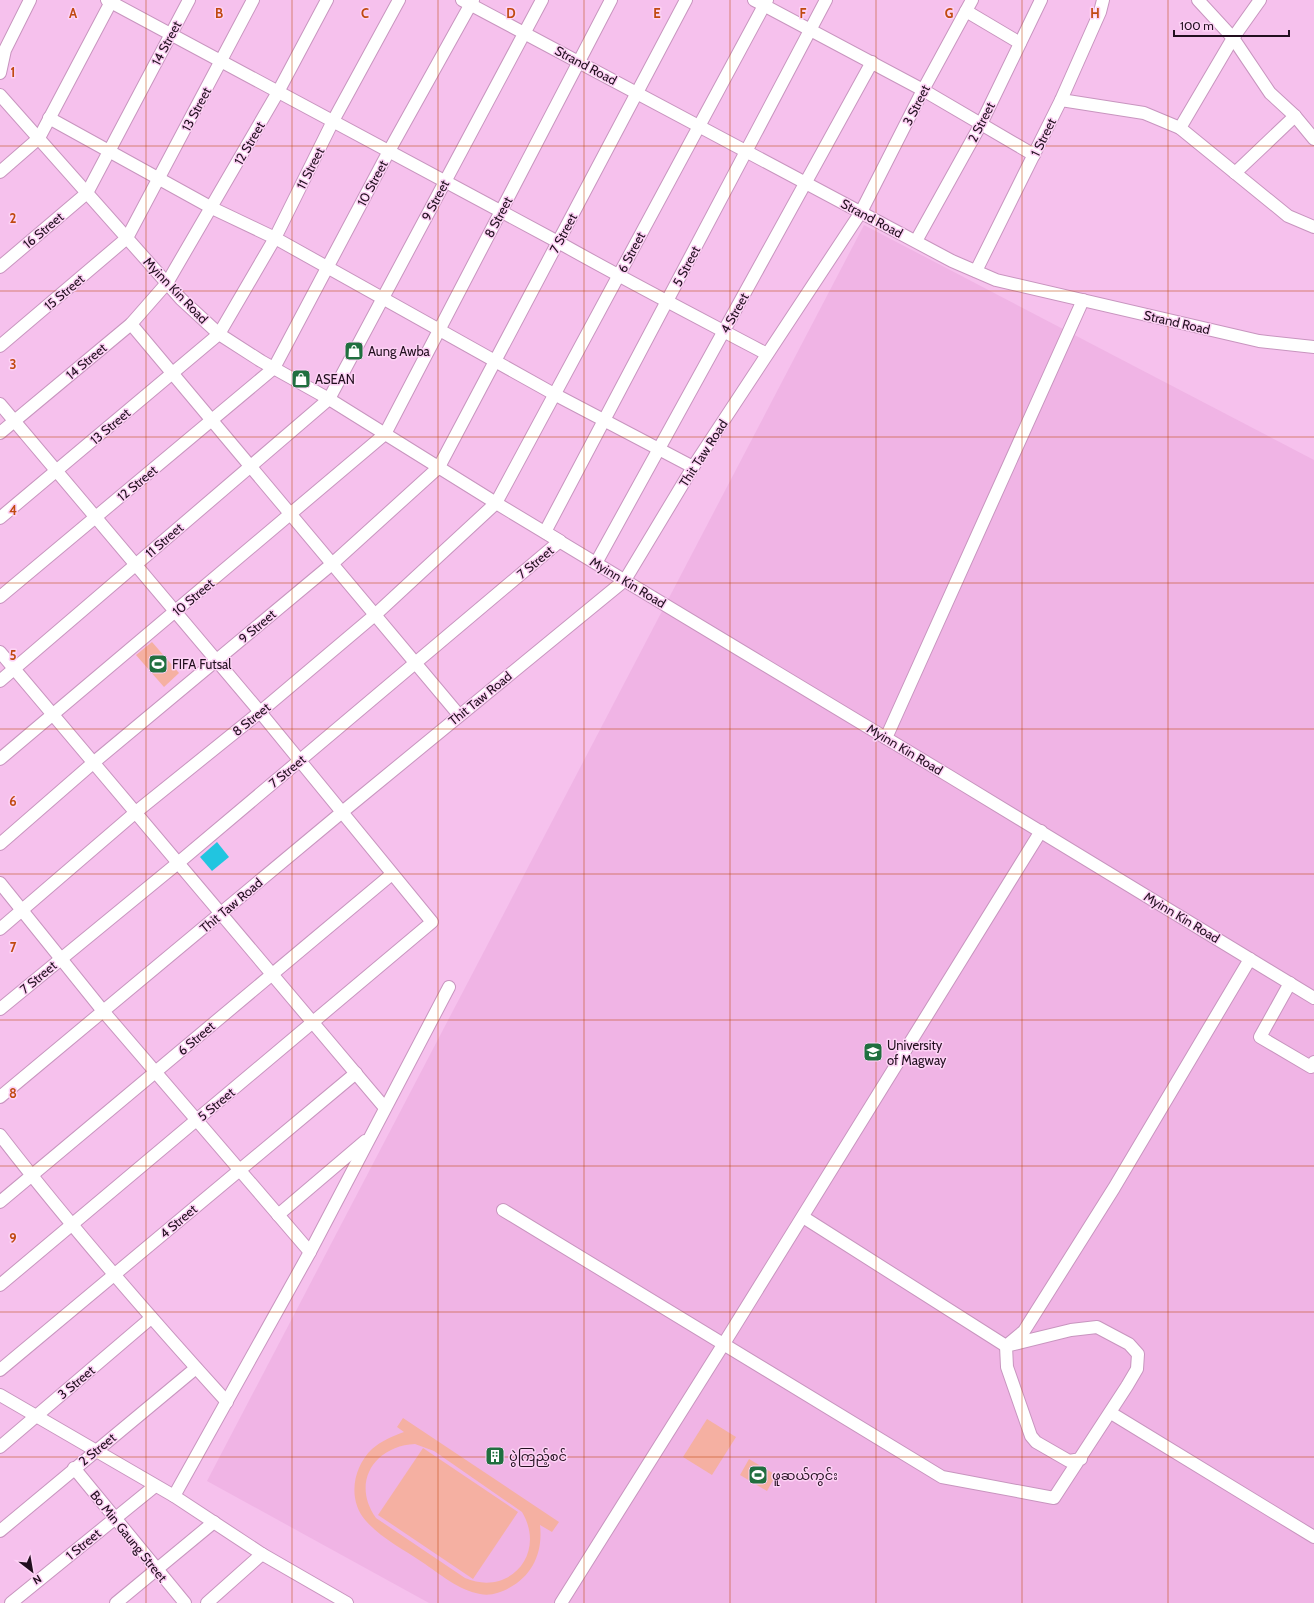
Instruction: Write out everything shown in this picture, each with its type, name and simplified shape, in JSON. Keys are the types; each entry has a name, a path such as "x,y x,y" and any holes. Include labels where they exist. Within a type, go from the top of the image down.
{"street":[{"path":"0,73 5,50 30,0"},
{"name":"14 Street","path":"87,193 188,0"},
{"name":"13 Street","path":"127,238 253,0"},
{"name":"12 Street","path":"167,283 212,208 278,92 327,0"},
{"name":"11 Street","path":"219,334 275,238 333,122 398,0"},
{"name":"9 Street","path":"329,399 542,0"},
{"name":"8 Street","path":"385,434 611,0"},
{"name":"7 Street","path":"439,467 686,0"},
{"name":"5 Street","path":"546,532 826,0"},
{"name":"3 Street","path":"861,212 923,90 972,0"},
{"name":"2 Street","path":"916,241 981,124 1041,0"},
{"name":"1 Street","path":"976,271 1061,100 1100,12 1103,0"},
{"path":"1198,0 1233,38 1270,93 1295,116 1314,139"},
{"path":"1180,128 1233,38 1260,0"},
{"path":"0,172 39,138 110,1 501,211 618,276 767,354"},
{"name":"Strand Road","path":"469,2 524,33 637,92 698,127 747,150 952,260 996,280 1259,341 1314,347"},
{"name":"10 Street","path":"274,368 469,2"},
{"path":"762,2 923,90 1034,155"},
{"name":"6 Street","path":"496,503 698,127 762,2"},
{"path":"966,11 1020,43"},
{"name":"4 Street","path":"596,563 872,62"},
{"name":"Myinn Kin Road","path":"0,95 181,299 219,334 274,368 329,399 496,503 1314,998"},
{"path":"1061,100 1144,113 1180,128 1288,216 1314,227"},
{"path":"1235,173 1295,116"},
{"path":"49,118 212,208 275,238 327,269 496,360 554,394 605,419 693,467"},
{"name":"16 Street","path":"0,267 87,193"},
{"name":"Thit Taw Road","path":"0,1098 341,812 624,580 693,467 861,212"},
{"name":"15 Street","path":"0,346 127,238"},
{"name":"14 Street","path":"0,433 130,324 167,283"},
{"path":"886,738 1083,300"},
{"path":"130,324 332,564 376,614 459,715"},
{"name":"13 Street","path":"0,518 219,334"},
{"name":"12 Street","path":"0,597 274,368"},
{"name":"11 Street","path":"0,681 329,399"},
{"path":"0,404 174,612 260,712 392,874"},
{"name":"10 Street","path":"0,759 385,434"},
{"name":"9 Street","path":"0,844 93,763 332,564 439,467"},
{"name":"8 Street","path":"0,929 136,812 260,712 376,614 496,503"},
{"name":"7 Street","path":"0,1009 178,863 560,541"},
{"path":"0,652 385,1108"},
{"path":"561,1603 1041,832"},
{"name":"5 Street","path":"0,1285 432,922 392,874"},
{"name":"6 Street","path":"0,1202 392,874"},
{"path":"0,883 103,1011 310,1252"},
{"path":"1006,1346 1024,1331 1114,1188 1250,959"},
{"path":"1290,983 1260,1037 1311,1067 1314,1062"},
{"path":"174,1496 310,1252 449,987"},
{"name":"4 Street","path":"0,1370 356,1073"},
{"path":"0,1135 32,1176 152,1318 227,1402"},
{"path":"278,1215 370,1136"},
{"path":"503,1210 942,1477 1054,1498 1111,1413 1137,1369 1138,1354 1128,1344 1097,1327 1071,1330 1006,1346 803,1216"},
{"name":"3 Street","path":"0,1447 152,1318"},
{"path":"1006,1346 1007,1367 1031,1436 1036,1442 1069,1461 1081,1459"},
{"name":"2 Street","path":"0,1531 196,1368"},
{"path":"0,1395 174,1496 330,1599 347,1603"},
{"path":"1111,1413 1314,1537"},
{"name":"Bo Min Gaung Street","path":"74,1468 185,1603"},
{"name":"1 Street","path":"11,1603 155,1486"},
{"path":"116,1603 214,1522"},
{"path":"206,1603 262,1554"}],"shaded area":[{"name":"University of Magway","path":"864,225 1314,460 1314,1603 429,1603 207,1481"},
{"name":"FIFA Futsal","path":"152,642 179,673 164,687 136,655"},
{"path":"403,1418 559,1522 552,1532 540,1525 540,1544 535,1562 517,1583 499,1593 484,1595 464,1589 385,1538 366,1521 360,1513 356,1503 355,1484 357,1474 360,1465 372,1449 383,1441 404,1432 397,1427","holes":["415,1444 434,1451 522,1512 529,1528 530,1543 527,1556 519,1568 509,1577 496,1582 481,1582 465,1578 376,1518 369,1505 366,1492 367,1480 371,1469 378,1459 388,1451 401,1446"]},
{"path":"707,1419 736,1437 712,1475 683,1457"},
{"path":"423,1448 518,1512 473,1579 378,1515"},
{"name":"ဖူဆယ်ကွင်း","path":"749,1459 776,1475 767,1491 740,1475"}],"water":[{"path":"217,842 229,857 212,871 200,857"}],"place":[{"name":"Aung Awba","path":"354,351"},
{"name":"ASEAN","path":"301,379"},
{"name":"FIFA Futsal","path":"158,664"},
{"name":"University of Magway","path":"873,1052"},
{"name":"ပွဲကြည့်စင်","path":"495,1456"},
{"name":"ဖူဆယ်ကွင်း","path":"758,1475"}]}
